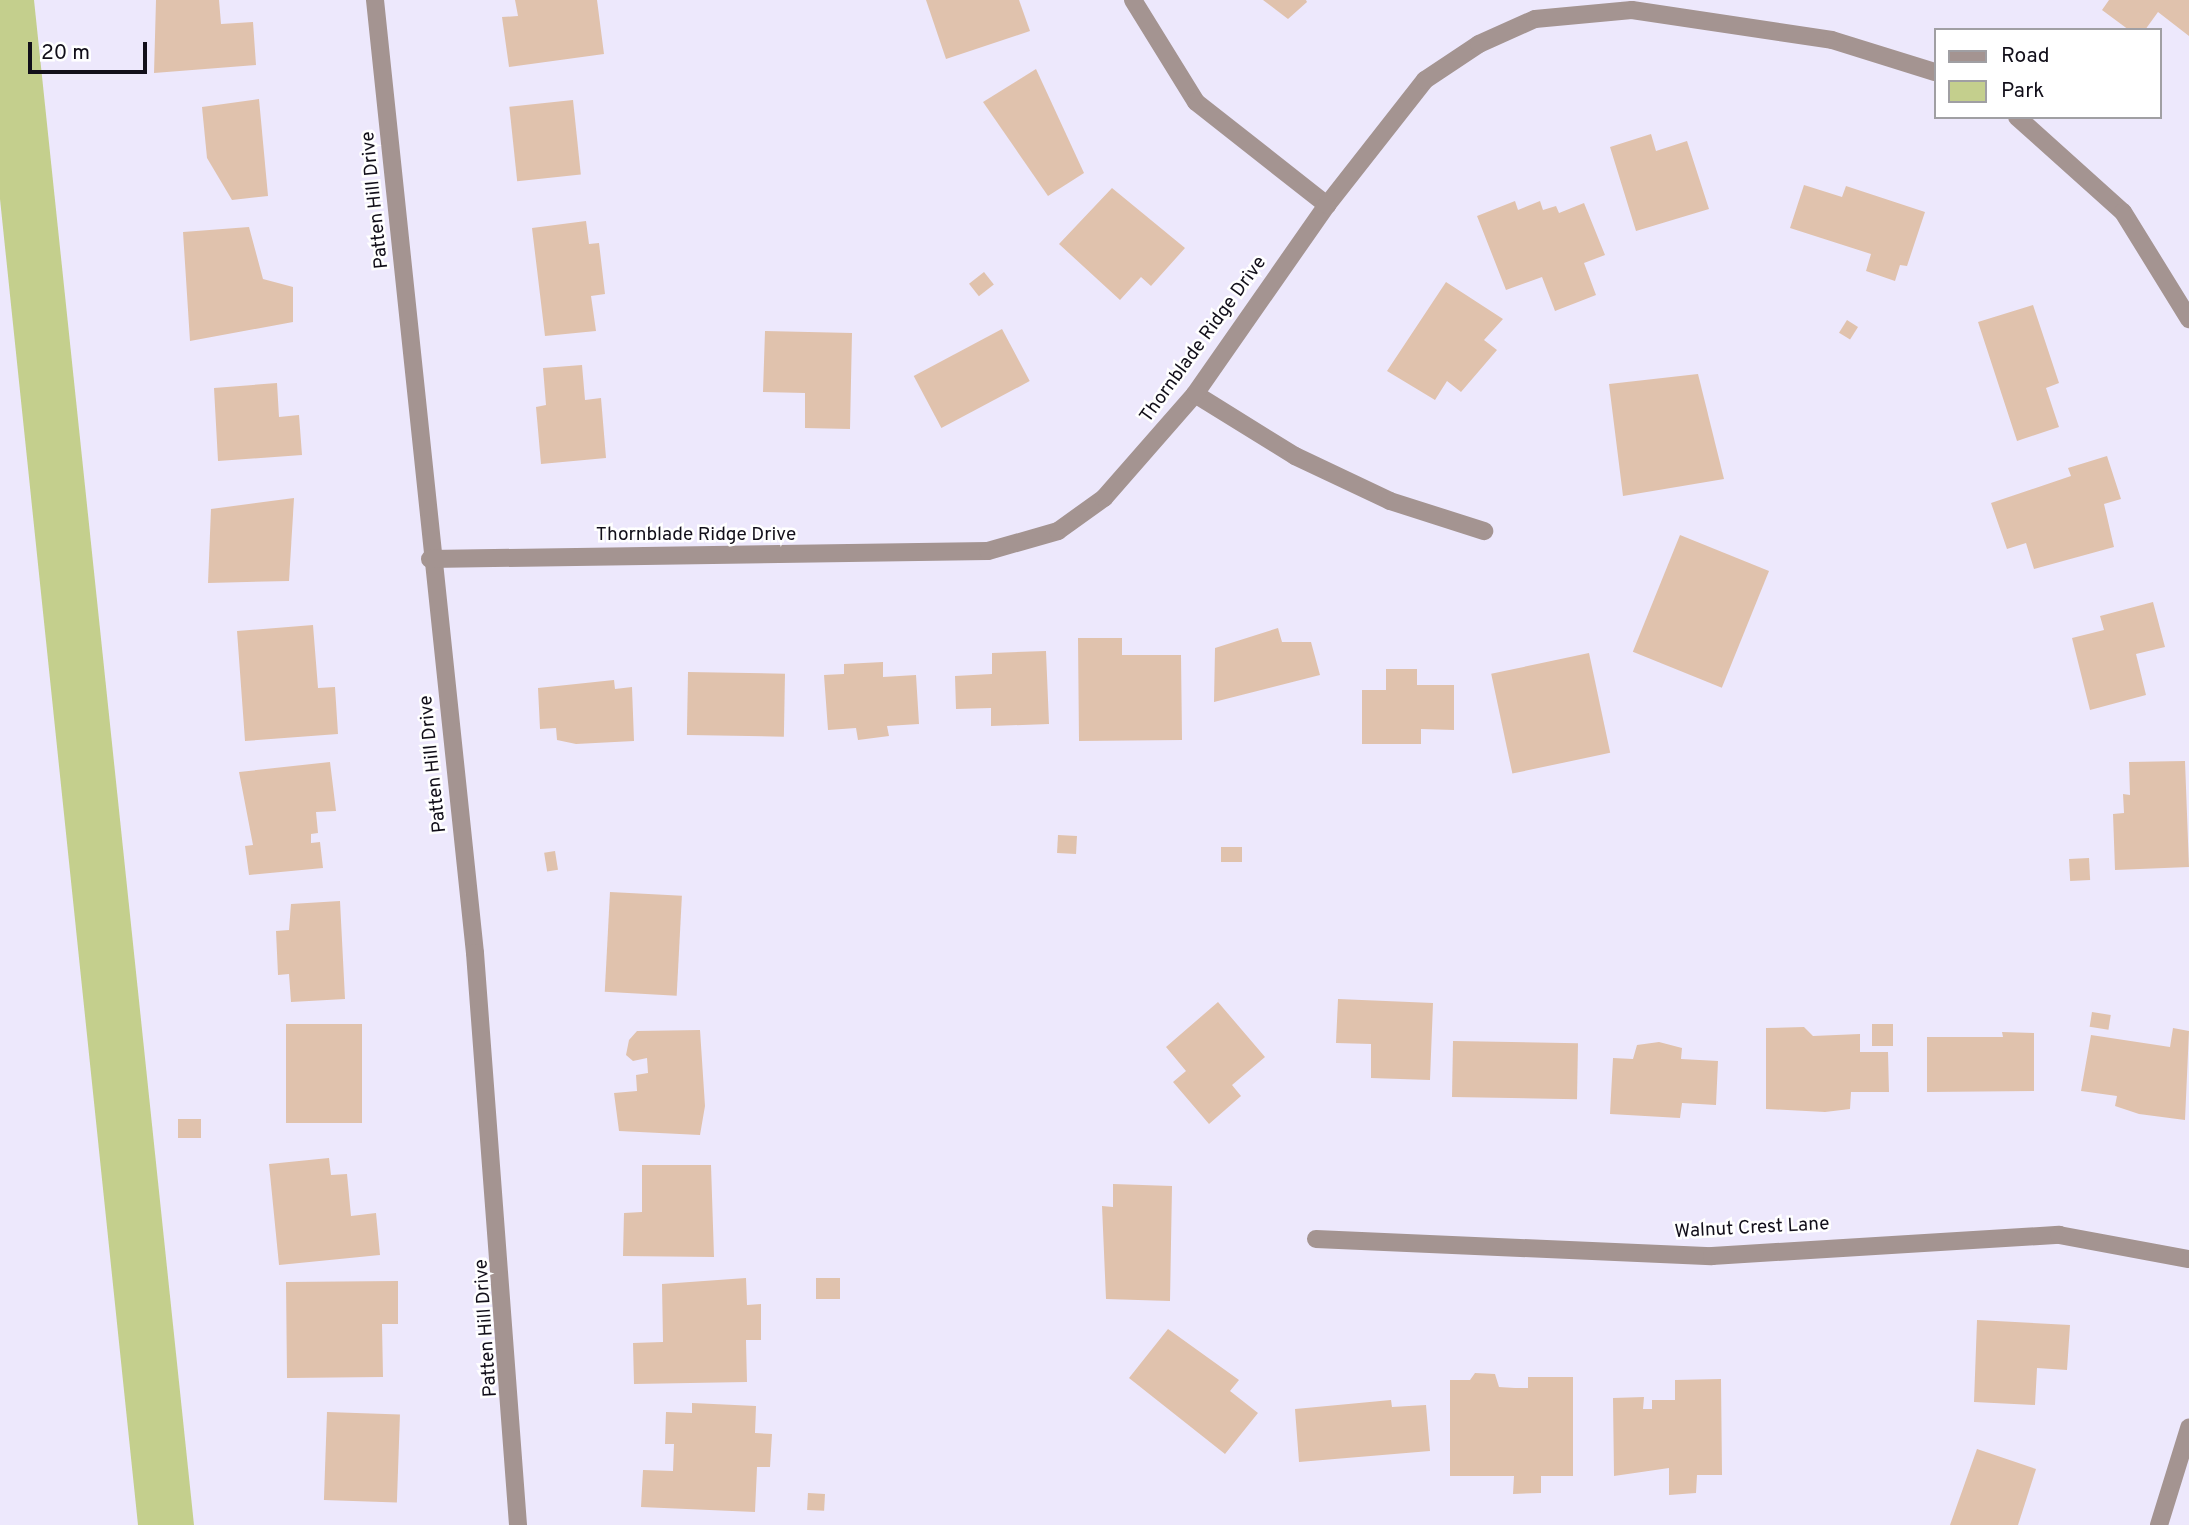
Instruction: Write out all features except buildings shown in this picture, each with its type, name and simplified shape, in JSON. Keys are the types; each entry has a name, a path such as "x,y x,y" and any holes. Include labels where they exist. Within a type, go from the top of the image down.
{"street":[{"name":"Patten Hill Drive","path":"375,0 430,559 500,1220 518,1525"},
{"path":"1133,0 1196,102 1327,205"},
{"name":"Thornblade Ridge Drive","path":"430,559 869,554 1021,545 1058,531 1104,498 1195,394 1327,205 1425,80 1479,44 1535,19 1632,10 1832,40 1934,72"},
{"path":"2019,119 2123,212 2189,319"},
{"path":"1195,394 1295,456 1378,495 1484,531"},
{"name":"Walnut Crest Lane","path":"1316,1239 1712,1256 2059,1235 2189,1259"},
{"path":"2159,1525 2189,1428"}],"green space":[{"path":"0,0 34,0 194,1525 138,1525 0,199"}]}
